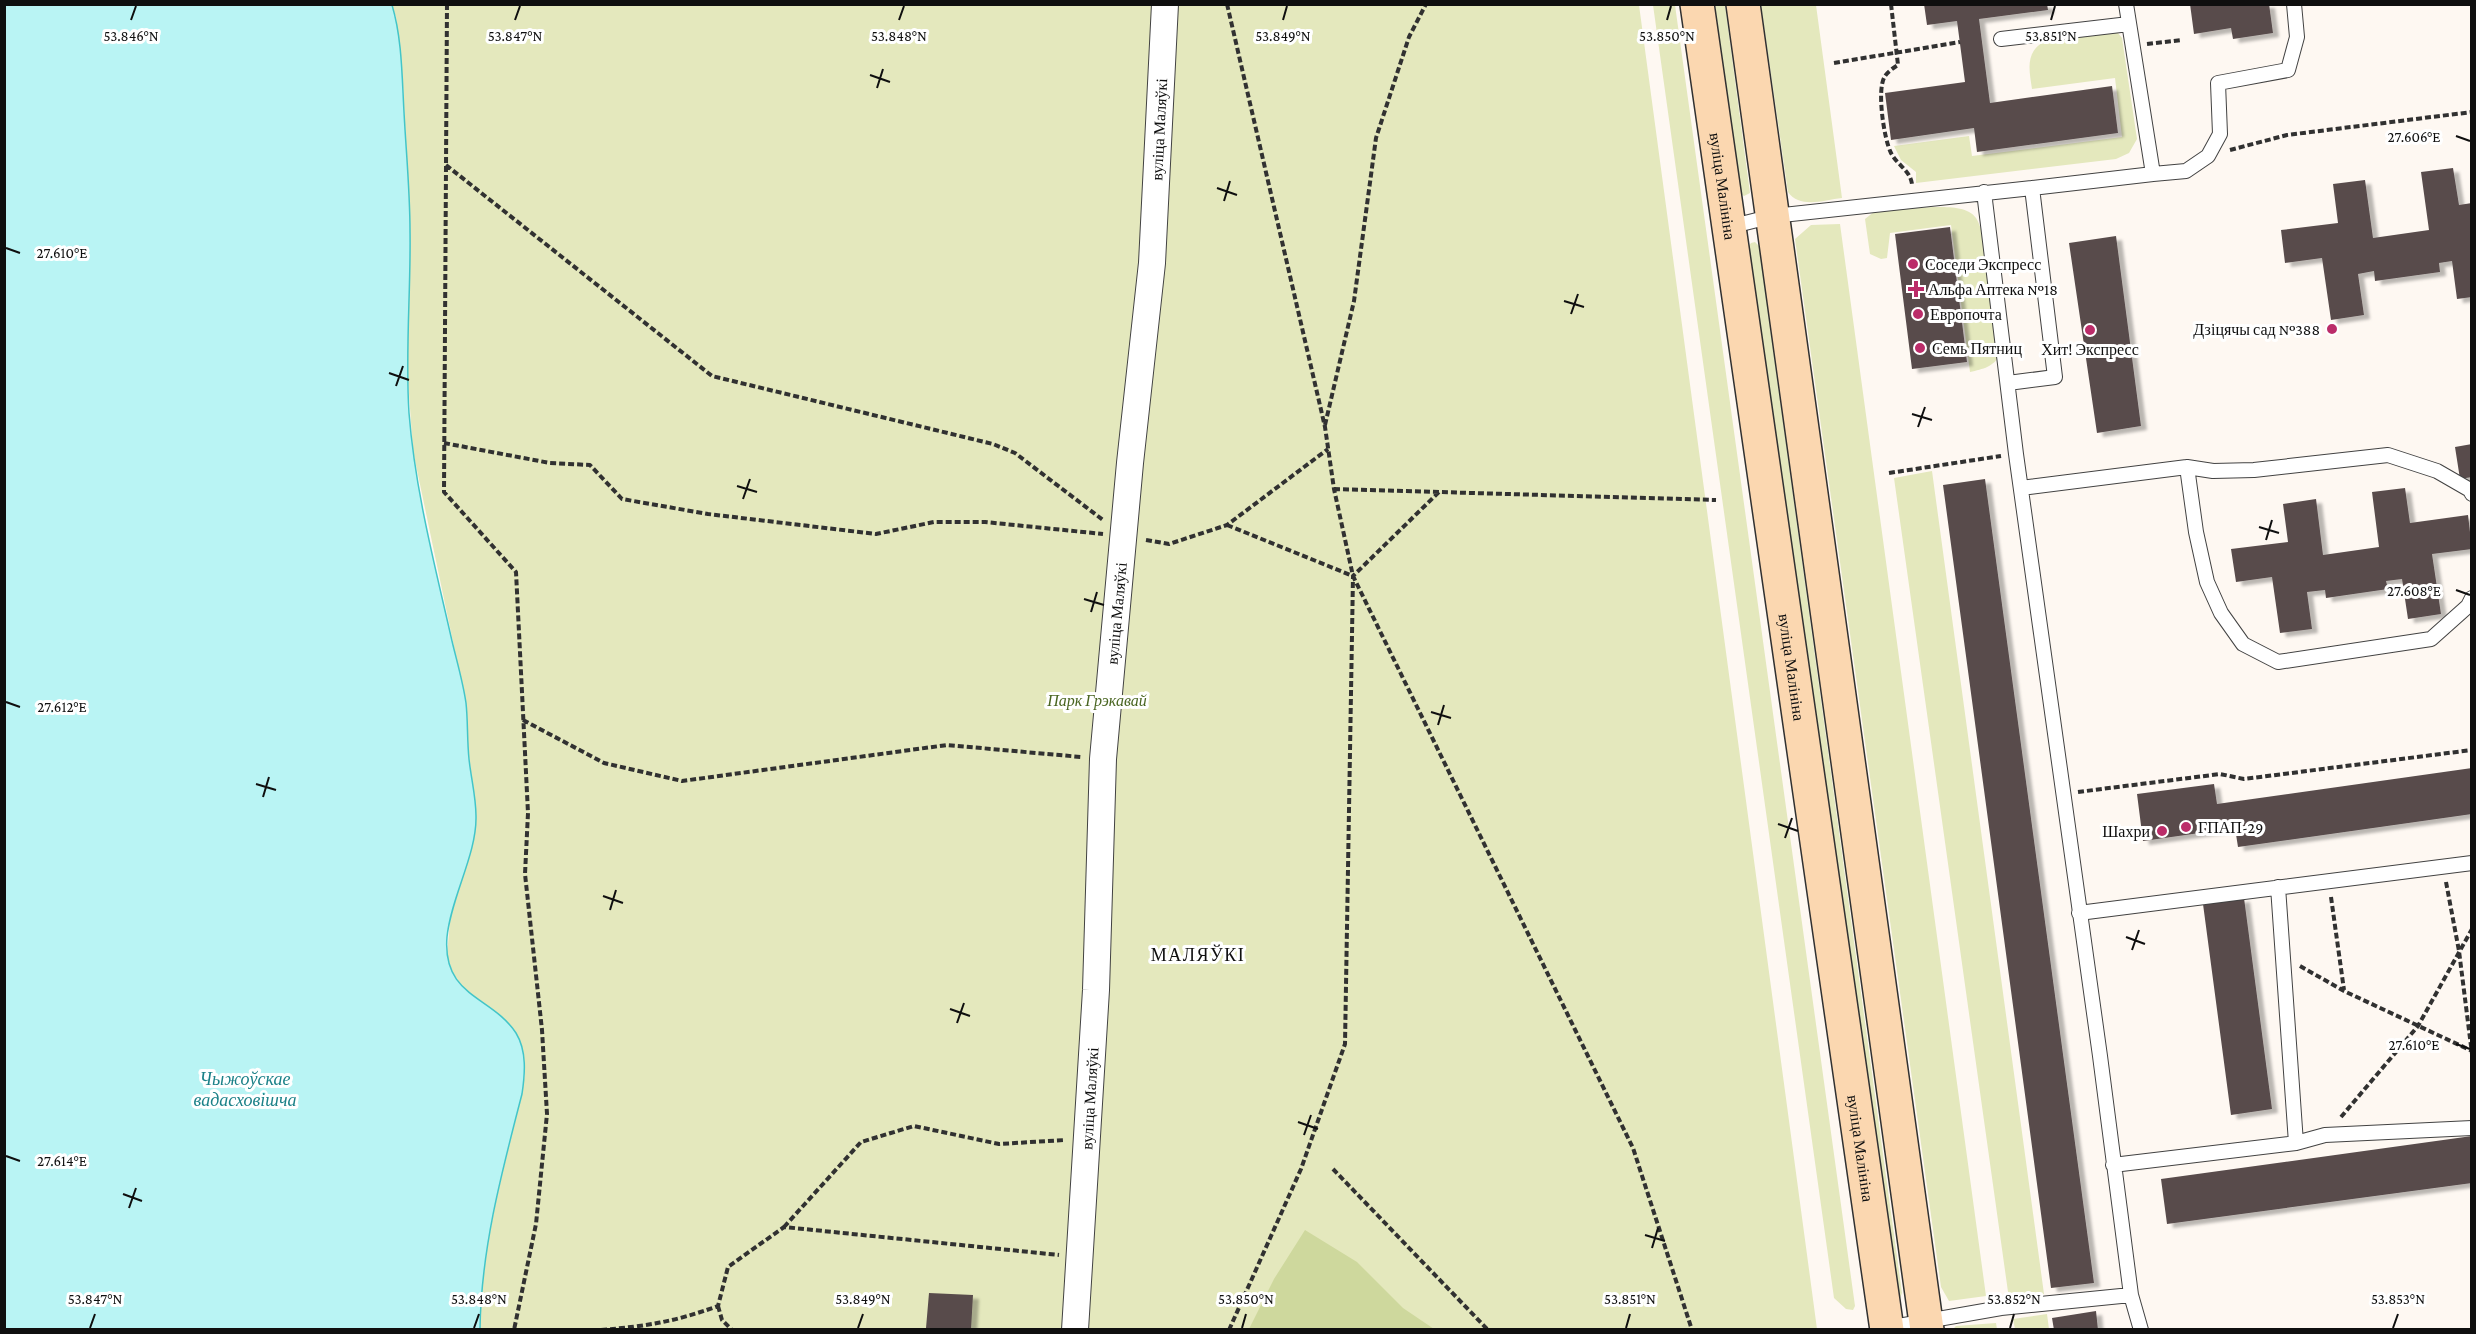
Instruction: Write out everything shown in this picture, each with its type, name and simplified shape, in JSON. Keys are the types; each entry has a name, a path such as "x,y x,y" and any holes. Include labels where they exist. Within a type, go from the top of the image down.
{"main road":[{"name":"вуліца Малініна","path":"1697,4 1887,1329"},
{"path":"1743,4 1927,1326"}],"street":[{"name":"вуліца Маляўкі","path":"1074,1329 1096,990 1103,759 1130,463 1152,263 1165,4"}],"lane":[{"path":"2126,4 2152,174"},
{"path":"1729,228 1773,216 2186,171 2208,156 2220,134 2218,83 2288,70 2297,37 2294,4"},
{"path":"2001,39 2129,24"},
{"path":"2008,383 2055,377 2032,188"},
{"path":"1984,192 2016,454 2113,1165 2131,1295 2141,1329"},
{"path":"2021,488 2187,467 2212,471 2254,470 2388,454 2437,471 2470,490 2472,494"},
{"path":"2187,467 2196,532 2207,582 2221,613 2243,644 2278,662 2430,639 2468,606 2472,598"},
{"path":"2079,913 2472,863"},
{"path":"2278,887 2296,1143"},
{"path":"2113,1165 2296,1143 2325,1136 2472,1128"},
{"path":"1887,1329 1927,1326 2001,1308 2131,1295"}],"path":[{"path":"447,4 444,492 516,572 528,813 525,874 542,1030 548,1114 536,1224 514,1329"},
{"path":"1227,4 1325,427 1334,489 1353,576 1346,1044 1301,1169 1228,1329"},
{"path":"1325,427 1354,301 1376,138 1409,37 1426,4"},
{"path":"1891,4 1898,64 1884,76 1880,93 1891,155 1911,176"},
{"path":"2157,43 2182,40"},
{"path":"1834,63 1960,42"},
{"path":"2208,156 2287,135 2472,112"},
{"path":"446,165 712,376 993,444 1015,453 1125,537"},
{"path":"444,443 550,463 590,465 622,500 708,514 876,534 934,522 975,522 1125,537 1169,544 1227,525 1328,449"},
{"path":"1889,473 2016,454"},
{"path":"1334,489 1716,500"},
{"path":"1353,576 1439,492"},
{"path":"1227,525 1353,576 1634,1148 1692,1329"},
{"path":"523,720 604,763 682,781 947,746 1103,759"},
{"path":"2063,795 2220,774 2244,779 2472,750"},
{"path":"2443,866 2459,951 2471,1052"},
{"path":"2329,881 2344,991"},
{"path":"2325,1136 2418,1026 2472,928"},
{"path":"2284,956 2344,991 2471,1052"},
{"path":"732,1329 722,1320 718,1306 728,1267 784,1227 861,1142 914,1126 999,1144 1086,1139"},
{"path":"1333,1169 1488,1329"},
{"path":"784,1227 1077,1257"},
{"path":"600,1329 648,1326 684,1318 718,1306"}],"green space":[{"name":"Парк Грэкавай","path":"392,5 1639,5 1817,1329 480,1329 484,1269 489,1240 525,1074 523,1053 504,1019 474,998 461,985 452,971 447,956 450,920 475,832 476,807 468,750 466,704 413,451 407,365 410,232 408,182 403,85 396,17"},
{"path":"1653,5 1675,5 1855,1306 1853,1310 1846,1309 1834,1298"},
{"path":"1715,5 1725,5 1750,193 1744,196 1741,194"},
{"path":"1761,5 1816,5 1842,198 1806,202 1793,197 1788,192"},
{"path":"2109,31 2118,33 2122,38 2137,139 2129,153 2116,159 1916,183 1916,172 1901,160 1894,146 1969,136 1972,156 2122,137 2115,78 2032,89 2030,75 2031,56 2034,50 2045,41"},
{"path":"1933,207 1968,211 1976,218 1981,228 1992,283 2000,354 1991,365 1979,370 1970,372 1951,225 1890,233 1887,258 1881,259 1870,254 1865,219 1875,211"},
{"path":"1840,224 1986,1296 1949,1301 1941,1287 1795,239 1811,225"},
{"path":"1755,242 1759,246 1902,1293 1900,1298 1894,1298 1748,247"},
{"path":"1932,471 2044,1294 2009,1299 1894,478"},
{"path":"1305,1230 1357,1262 1403,1308 1434,1329 1249,1329 1274,1279"},
{"path":"2047,1314 2049,1329 2015,1329 2013,1319"},
{"path":"1996,1323 1997,1329 1953,1329 1956,1326"}],"water":[{"name":"Чыжоўскае вадасховішча","path":"5,4 392,5 401,58 409,201 408,367 412,442 426,528 465,695 469,759 476,809 472,845 449,922 448,957 452,972 460,984 506,1021 516,1033 522,1047 524,1063 522,1094 488,1240 480,1329 5,1329"}],"building":[{"path":"1924,4 2047,4 2048,10 1979,19 1990,103 2112,86 2118,133 1977,152 1974,128 1891,140 1885,93 1965,82 1957,21 1927,25"},
{"path":"2190,4 2269,4 2273,33 2233,39 2231,28 2194,34"},
{"path":"2453,168 2459,205 2472,203 2472,297 2457,299 2452,261 2439,263 2440,272 2375,281 2374,271 2358,274 2364,315 2331,320 2322,258 2285,263 2281,230 2338,223 2333,184 2365,180 2373,238 2429,230 2421,172"},
{"path":"1950,227 1967,362 1912,369 1895,234"},
{"path":"2116,236 2141,426 2097,433 2069,243"},
{"path":"2472,444 2472,477 2460,479 2455,447"},
{"path":"1985,479 2094,1283 2051,1288 1943,485"},
{"path":"2405,488 2410,523 2468,515 2472,549 2432,554 2441,614 2408,619 2402,579 2386,581 2388,589 2326,598 2325,590 2307,592 2312,629 2280,633 2272,577 2236,582 2231,549 2288,542 2283,504 2316,499 2323,555 2379,547 2372,492"},
{"path":"2472,768 2472,814 2238,847 2235,828 2143,841 2137,794 2214,784 2217,804"},
{"path":"2244,898 2272,1109 2231,1115 2203,904"},
{"path":"2472,1136 2472,1183 2167,1224 2161,1179"},
{"path":"929,1293 973,1295 971,1330 926,1328"},
{"path":"2096,1311 2098,1330 2054,1330 2052,1318"}],"place":[{"name":"Соседи Экспресс","path":"1913,264"},
{"name":"Альфа Аптека №18","path":"1916,289"},
{"name":"Европочта","path":"1918,314"},
{"name":"Дзіцячы сад №388","path":"2332,329"},
{"name":"Хит! Экспресс","path":"2090,330"},
{"name":"Семь Пятниц","path":"1920,348"},
{"name":"ГПАП-29","path":"2186,827"},
{"name":"Шахри","path":"2162,831"}],"district":[{"name":"МАЛЯЎКІ","path":"1198,955"}]}
